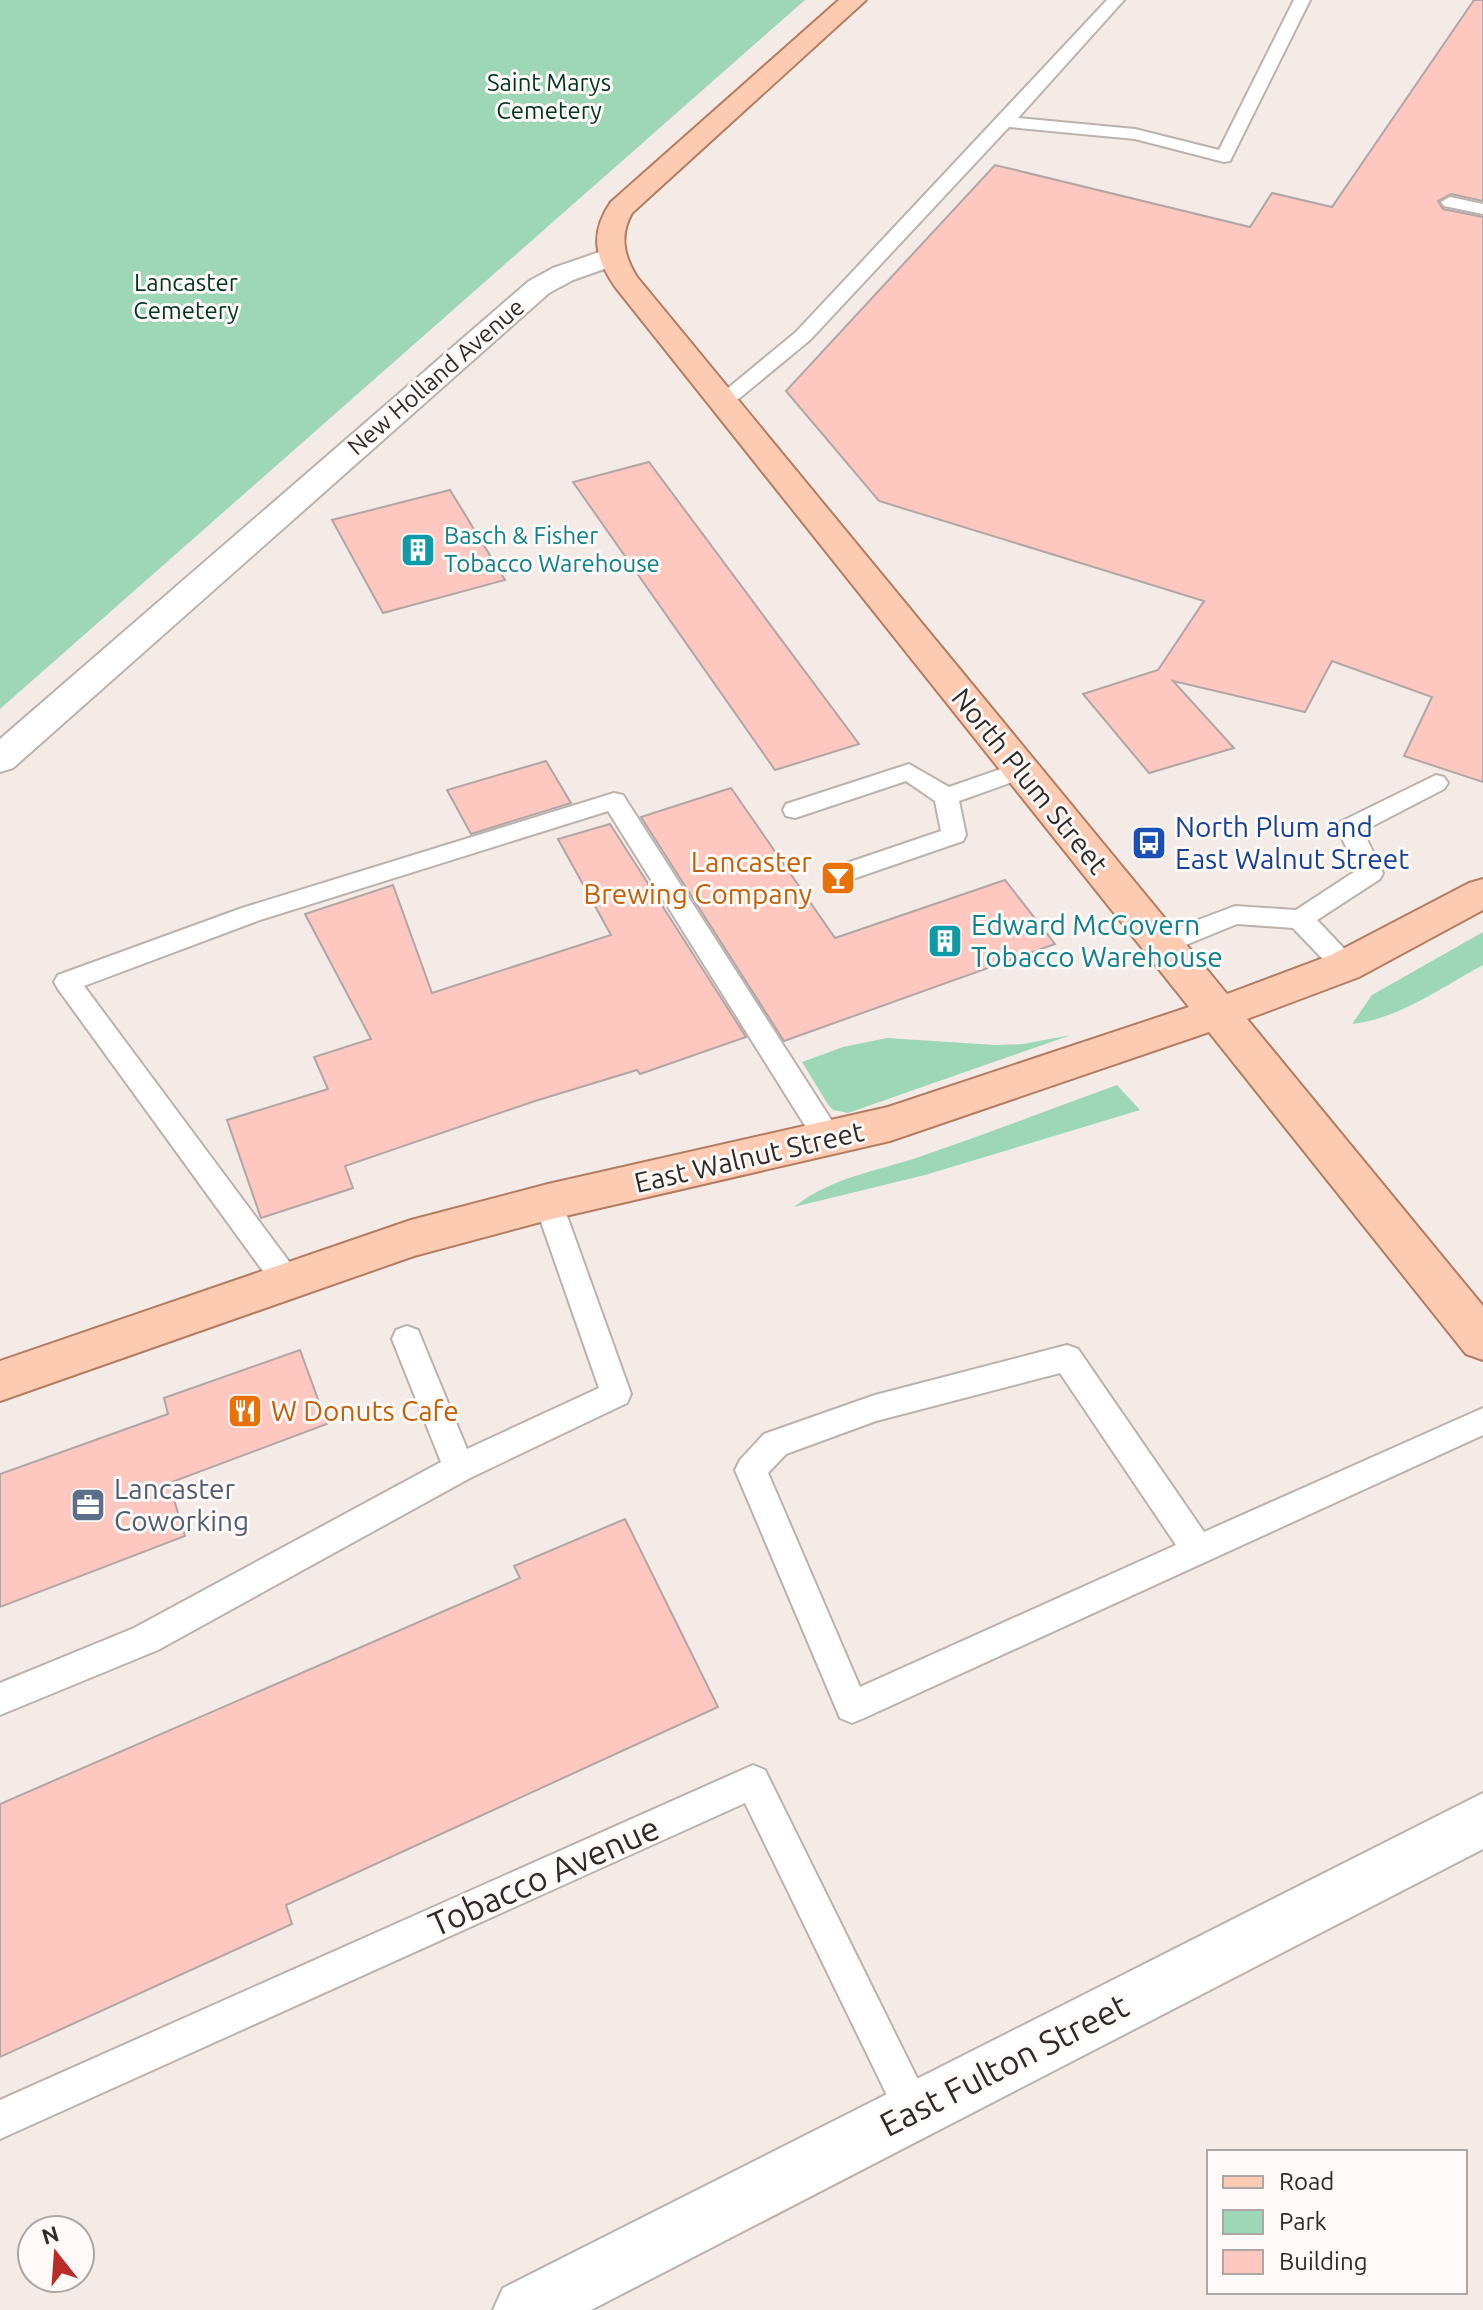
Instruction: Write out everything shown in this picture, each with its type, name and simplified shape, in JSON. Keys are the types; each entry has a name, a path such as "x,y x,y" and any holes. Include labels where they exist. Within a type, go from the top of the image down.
{"main road":[{"path":"611,257 608,233 621,208 854,0"},
{"name":"North Plum Street","path":"611,257 626,282 1483,1340"},
{"name":"East Walnut Street","path":"0,1381 411,1238 548,1202 890,1124 1218,1014 1345,966 1483,893"}],"street":[{"name":"New Holland Avenue","path":"0,759 539,287 563,274 611,257"},
{"name":"East Fulton Street","path":"525,2310 1483,1820"}],"lane":[{"path":"723,402 803,336 1116,0"},
{"path":"1005,122 1135,134 1224,157 1302,0"},
{"path":"1450,202 1483,209"},
{"path":"946,797 1021,770"},
{"path":"795,810 909,772 946,797 954,835 841,874"},
{"path":"1162,944 1235,915 1300,919 1371,873 1349,828 1436,783"},
{"path":"286,1280 67,982 251,914 614,801 829,1140"},
{"path":"1300,919 1345,966"},
{"path":"0,1699 146,1639 459,1468 616,1394 548,1202"},
{"path":"407,1339 459,1468"},
{"path":"1198,1550 1067,1358 861,1413 775,1444 751,1470 852,1707 1483,1421"},
{"name":"Tobacco Avenue","path":"0,2120 753,1782 914,2111"}],"green space":[{"name":"Lancaster Cemetery","path":"0,0 805,0 0,709"},
{"path":"1483,932 1483,965 1403,1009 1352,1024 1372,995"},
{"path":"1071,1035 848,1113 829,1106 802,1062 843,1047 887,1038 995,1045 1023,1044"},
{"path":"1117,1085 1140,1110 925,1175 794,1207 838,1182 919,1157"}],"building":[{"path":"1474,0 1483,0 1483,201 1451,194 1438,201 1443,209 1483,217 1483,782 1404,756 1432,697 1332,661 1305,712 1173,681 1234,748 1149,773 1083,694 1158,670 1204,601 879,501 786,391 995,165 1250,227 1272,193 1332,207"},
{"path":"649,462 859,744 775,770 573,482"},
{"name":"Basch & Fisher Tobacco Warehouse","path":"450,490 505,580 383,613 332,520"},
{"path":"546,761 571,803 471,834 447,790"},
{"path":"731,788 835,938 1005,880 1055,944 784,1041 641,817"},
{"path":"610,824 746,1037 640,1074 637,1070 535,1101 345,1166 353,1188 261,1218 227,1120 328,1089 314,1057 371,1039 305,914 393,885 432,993 611,935 558,839"},
{"name":"Lancaster Coworking","path":"300,1350 327,1424 169,1483 185,1536 0,1607 0,1474 168,1414 164,1398"},
{"path":"625,1519 718,1707 286,1905 292,1924 0,2057 0,1804 520,1578 514,1566"}],"place":[{"name":"Basch & Fisher Tobacco Warehouse","path":"418,550"},
{"name":"North Plum and East Walnut Street","path":"1149,843"},
{"name":"Lancaster Brewing Company","path":"838,878"},
{"name":"Edward McGovern Tobacco Warehouse","path":"945,941"},
{"name":"W Donuts Cafe","path":"245,1411"},
{"name":"Lancaster Coworking","path":"88,1505"}],"park label":[{"name":"Saint Marys Cemetery","path":"549,97"}]}
